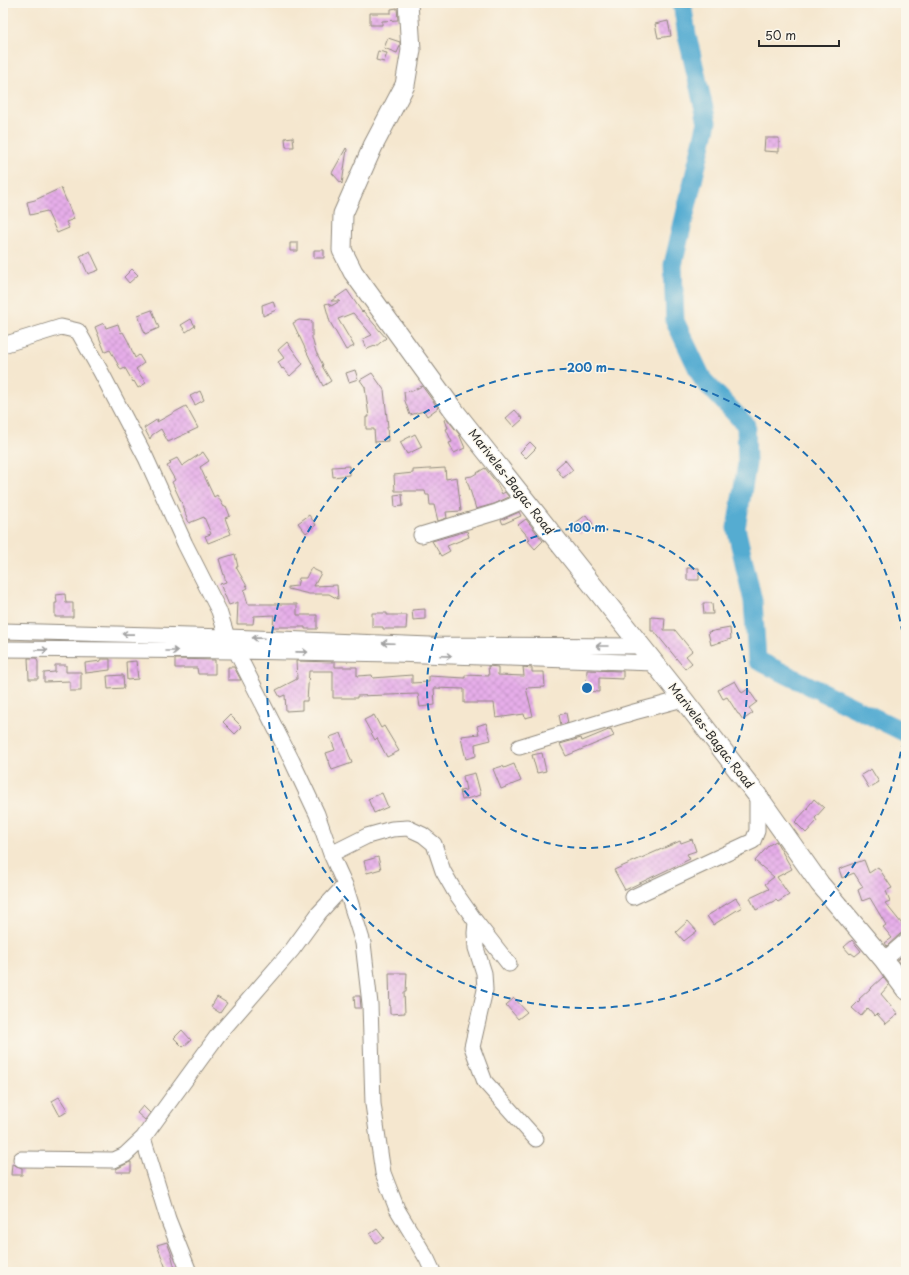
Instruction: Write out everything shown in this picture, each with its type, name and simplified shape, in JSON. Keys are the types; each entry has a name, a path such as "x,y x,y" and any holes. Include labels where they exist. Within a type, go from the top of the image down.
{"main road":[{"name":"Mariveles-Bagac Road","path":"408,3 411,50 405,85 373,146 343,214 342,250 353,272 452,408 683,699 756,795 820,884 884,960 906,990"}],"street":[{"path":"3,345 61,327 78,331 102,372 146,458 184,544 219,611 227,637 236,651 314,807 331,854 345,885 363,943 370,1004 373,1104 383,1173 398,1209 433,1272"},
{"path":"421,535 496,512 525,500"},
{"path":"3,631 227,637 430,645 641,646"},
{"path":"3,649 395,654 654,663"},
{"path":"519,747 627,714 683,699"},
{"path":"633,897 753,841 756,831 756,795"},
{"path":"331,854 367,836 392,829 408,828 414,830 434,844 443,871 455,892 476,922 509,964"},
{"path":"21,1159 114,1160 125,1155 143,1138 218,1036 292,950 319,913 345,885"},
{"path":"476,922 476,948 484,973 485,990 472,1047 485,1082 536,1139"},
{"path":"884,960 906,941"},
{"path":"143,1138 168,1219 189,1272"}],"building":[{"path":"397,8 398,20 382,21 382,25 370,25 370,13 391,13 391,9"},
{"path":"668,21 671,36 658,38 655,24"},
{"path":"388,38 400,42 397,53 384,48"},
{"path":"378,51 387,53 384,62 376,60"},
{"path":"293,137 294,147 286,147 285,138"},
{"path":"765,138 779,138 779,152 764,151"},
{"path":"346,148 347,149 342,184 332,173"},
{"path":"61,188 74,219 66,222 69,228 57,233 47,211 30,215 27,202"},
{"path":"290,243 298,243 298,251 290,251"},
{"path":"314,250 324,250 324,258 314,258"},
{"path":"90,251 99,270 88,274 80,256"},
{"path":"132,269 138,275 129,283 124,277"},
{"path":"347,290 362,312 363,311 386,338 375,347 367,349 363,339 372,335 353,313 338,319 354,346 346,350 330,322 325,304 329,303 331,306 340,301 331,301"},
{"path":"273,301 276,310 263,316 262,305"},
{"path":"152,310 159,328 145,334 138,315"},
{"path":"191,319 195,326 186,332 181,325"},
{"path":"299,320 312,321 312,338 316,352 331,381 323,386 293,323"},
{"path":"104,323 106,328 118,324 121,333 123,332 128,341 135,358 139,355 144,363 136,369 146,383 138,388 125,368 121,370 110,350 105,352 95,327"},
{"path":"287,342 303,364 290,376 283,368 282,369 278,362 284,358 278,350"},
{"path":"355,370 358,379 349,382 346,373"},
{"path":"372,373 384,390 388,441 375,442 374,429 366,429 366,417 369,417 365,387 360,380"},
{"path":"422,386 438,408 427,416 424,411 410,415 405,401 404,392 412,391"},
{"path":"200,391 204,400 195,405 190,396"},
{"path":"186,406 198,428 168,442 161,429 152,435 150,439 144,428 158,419 157,422"},
{"path":"515,410 523,419 514,427 506,418"},
{"path":"447,419 459,434 465,448 454,453 449,443 452,442 446,429 448,428 445,420"},
{"path":"415,434 422,447 407,454 400,442"},
{"path":"530,442 536,448 526,458 520,452"},
{"path":"203,452 209,461 200,467 214,497 217,495 224,507 226,506 230,516 225,518 231,534 208,543 205,536 211,534 204,517 189,523 185,510 172,482 175,480 167,466 171,464 169,462 177,458 182,466"},
{"path":"565,460 573,470 563,478 556,468"},
{"path":"349,466 349,475 333,477 332,467"},
{"path":"445,468 446,479 457,477 461,511 446,512 447,518 438,521 434,505 430,505 429,495 426,495 425,491 395,491 394,475 413,473 413,470"},
{"path":"485,468 496,482 502,494 505,492 509,497 494,504 476,509 466,477 472,476"},
{"path":"402,494 403,506 395,507 394,495"},
{"path":"519,512 521,516 503,524 501,520"},
{"path":"309,515 316,525 306,533 298,523"},
{"path":"586,515 593,524 580,533 574,524"},
{"path":"526,519 543,541 535,549 528,541 530,539 518,525"},
{"path":"467,531 469,537 447,546 450,551 441,556 432,541"},
{"path":"235,554 238,567 236,567 248,588 244,590 248,604 297,604 297,615 317,615 317,629 305,629 305,627 273,627 274,615 254,616 253,624 237,624 238,602 229,605 220,584 226,582 219,559"},
{"path":"311,568 321,573 314,586 337,585 338,599 329,594 309,594 288,589 288,587 297,586 299,578 306,578"},
{"path":"687,568 699,568 699,580 687,580"},
{"path":"65,594 66,603 73,603 73,617 55,617 55,603 57,603 56,595"},
{"path":"703,603 712,603 713,614 704,614"},
{"path":"425,609 425,619 413,620 412,610"},
{"path":"372,613 407,615 406,629 383,629 383,627 372,627"},
{"path":"651,617 665,618 664,630 675,630 692,651 686,656 692,663 685,669 654,631 651,631"},
{"path":"730,628 731,639 711,645 708,632"},
{"path":"28,658 36,658 38,662 38,679 29,679"},
{"path":"101,659 110,659 110,670 86,673 85,663 101,661"},
{"path":"175,659 215,660 215,674 198,674 197,668 175,668"},
{"path":"136,661 138,679 127,680 126,662"},
{"path":"296,661 335,662 335,667 357,667 357,676 372,675 373,678 412,675 412,683 429,682 429,676 465,678 465,675 489,676 488,666 498,667 498,675 524,676 523,667 532,668 532,672 544,672 545,687 526,688 533,716 525,718 524,714 496,718 494,703 464,703 464,689 434,688 435,705 420,707 418,694 333,698 333,671 309,671 307,701 302,701 302,710 286,711 285,695 280,697 276,690 297,679"},
{"path":"55,665 66,665 66,672 81,672 81,691 70,691 70,681 44,682 44,673 55,672"},
{"path":"228,667 234,667 241,680 228,680"},
{"path":"587,670 623,671 623,679 599,678 599,692 586,691"},
{"path":"123,675 124,688 108,689 107,676"},
{"path":"735,681 742,693 748,689 757,702 749,708 753,713 743,720 727,697 723,699 718,690"},
{"path":"566,713 568,723 561,725 559,715"},
{"path":"230,715 242,727 235,734 223,722"},
{"path":"374,715 381,728 384,726 399,751 387,757 377,738 375,740 364,720"},
{"path":"486,723 491,740 475,744 476,756 466,759 461,736 479,734 477,726"},
{"path":"611,729 614,736 566,756 560,744 581,738 582,741"},
{"path":"341,733 352,763 332,770 326,753 335,750 330,737"},
{"path":"542,753 546,771 537,773 532,755"},
{"path":"514,764 521,781 501,789 493,769 503,766 504,768"},
{"path":"871,769 879,782 869,788 861,775"},
{"path":"475,773 481,795 462,800 460,791 466,790 463,776"},
{"path":"382,793 388,807 374,813 368,799"},
{"path":"814,799 824,808 815,818 817,821 806,833 795,822"},
{"path":"692,839 696,851 687,854 690,859 625,890 614,870 680,841 681,843"},
{"path":"776,841 792,869 777,877 789,895 778,902 776,900 756,910 750,898 769,889 765,884 774,877 755,861 769,845"},
{"path":"378,857 381,869 367,873 364,861"},
{"path":"864,860 869,873 878,867 892,888 886,891 890,901 885,903 906,929 906,932 900,934 887,946 885,943 892,938 883,927 886,925 870,898 862,901 858,890 863,887 854,873 842,878 839,869"},
{"path":"736,898 742,907 713,925 707,916"},
{"path":"688,921 697,931 684,941 676,932"},
{"path":"852,940 861,951 855,956 851,953 850,954 844,947"},
{"path":"906,953 906,964 903,967 898,960"},
{"path":"389,973 407,973 406,992 404,992 405,1013 390,1014"},
{"path":"883,977 889,985 881,994 898,1014 886,1024 877,1014 875,1016 868,1008 861,1016 852,1008 860,1000 859,999"},
{"path":"354,996 360,996 361,1008 355,1008"},
{"path":"217,997 227,1003 220,1013 211,1007"},
{"path":"514,998 527,1012 518,1019 506,1005"},
{"path":"182,1030 191,1040 183,1047 174,1038"},
{"path":"59,1097 68,1111 60,1116 52,1101"},
{"path":"143,1106 150,1113 145,1120 137,1113"},
{"path":"130,1162 131,1172 116,1172 116,1169"},
{"path":"12,1164 22,1168 22,1175 11,1175"},
{"path":"377,1229 384,1238 376,1243 370,1234"},
{"path":"167,1242 175,1269 167,1271 157,1245"}],"waterway":[{"path":"682,3 687,35 707,122 673,265 675,321 703,380 746,425 747,464 736,528 753,601 757,660 906,733"}]}
